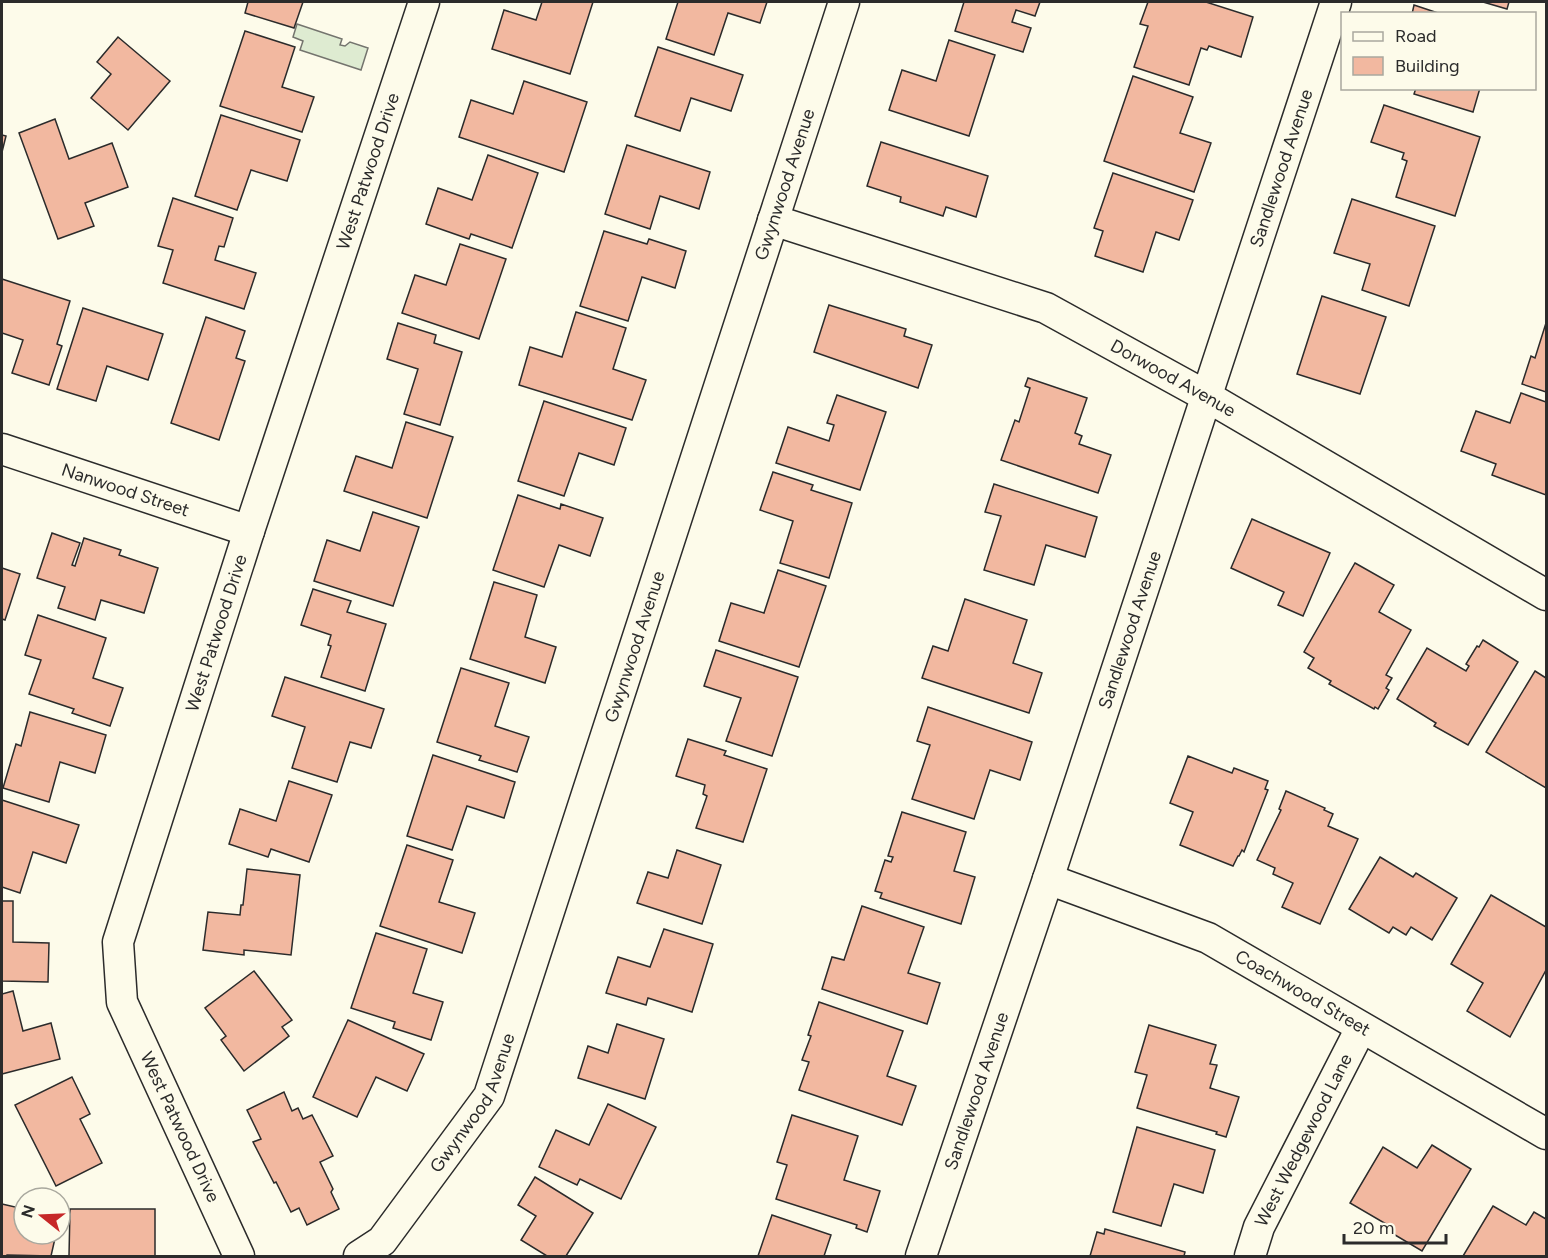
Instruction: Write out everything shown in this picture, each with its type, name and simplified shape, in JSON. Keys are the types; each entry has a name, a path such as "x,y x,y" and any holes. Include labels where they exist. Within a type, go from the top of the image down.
{"street":[{"name":"West Patwood Drive","path":"239,1257 122,1002 118,942 249,531 424,2"},
{"name":"Gwynwood Avenue","path":"359,1257 382,1241 489,1096 844,2"},
{"name":"Sandlewood Avenue","path":"921,1257 1048,879 1336,2"},
{"name":"Dorwood Avenue","path":"773,220 1046,308 1206,396 1546,595"},
{"name":"Nanwood Street","path":"2,449 249,531"},
{"name":"Coachwood Street","path":"1048,879 1208,938 1546,1134"},
{"name":"West Wedgewood Lane","path":"1250,1257 1259,1227 1361,1028"}],"green space":[{"path":"297,24 342,39 340,45 345,46 350,42 368,48 361,70 300,50 303,41 293,37"}],"building":[{"path":"248,2 303,2 294,28 245,13"},
{"path":"542,2 593,2 570,74 492,49 504,10 536,20"},
{"path":"678,2 767,2 760,23 728,13 714,55 666,39"},
{"path":"964,2 1040,2 1035,16 1016,10 1012,22 1031,28 1023,52 955,31"},
{"path":"1148,2 1206,2 1253,17 1241,57 1209,46 1207,50 1201,48 1189,85 1134,67 1148,26 1140,24"},
{"path":"1483,2 1509,2 1507,9"},
{"path":"1414,5 1435,12 1412,12"},
{"path":"245,31 295,47 282,87 314,97 302,132 220,106"},
{"path":"118,37 170,81 128,130 91,98 111,74 97,62"},
{"path":"949,40 995,55 969,136 889,110 902,70 936,81"},
{"path":"658,47 743,75 731,111 691,98 680,131 635,116"},
{"path":"1133,76 1193,97 1180,133 1211,143 1194,192 1104,161"},
{"path":"524,81 587,102 564,172 459,137 471,100 513,114"},
{"path":"1415,90 1479,90 1473,112 1414,94"},
{"path":"1384,105 1480,137 1455,216 1396,197 1407,161 1402,159 1404,153 1371,142"},
{"path":"221,115 300,140 287,181 251,170 237,210 195,196"},
{"path":"55,119 69,159 112,143 128,187 85,203 94,226 58,239 19,133"},
{"path":"2,135 6,136 2,152"},
{"path":"881,142 988,176 976,217 946,207 943,216 900,202 901,197 867,186"},
{"path":"627,145 710,172 699,209 660,196 650,229 605,214"},
{"path":"488,155 538,173 512,248 471,234 469,239 426,224 438,188 472,200"},
{"path":"1113,173 1193,200 1179,240 1156,232 1143,272 1095,256 1103,231 1094,228"},
{"path":"173,198 233,218 224,247 219,246 215,260 256,273 244,309 163,283 173,250 158,246"},
{"path":"1352,199 1435,226 1409,306 1362,290 1370,264 1334,253"},
{"path":"604,231 647,244 649,239 686,251 675,288 642,277 628,321 580,306"},
{"path":"460,244 506,259 479,339 402,313 415,275 446,285"},
{"path":"2,279 70,301 57,344 62,346 49,385 12,373 23,340 2,333"},
{"path":"1322,296 1386,317 1360,394 1297,374"},
{"path":"829,305 906,329 904,336 932,345 918,388 814,352"},
{"path":"83,308 163,334 148,380 107,366 96,401 57,389"},
{"path":"576,312 626,328 613,369 646,380 632,420 519,385 530,347 562,357"},
{"path":"206,317 245,331 236,358 245,361 219,440 171,423"},
{"path":"398,323 436,335 434,343 462,352 440,425 404,414 418,369 387,359"},
{"path":"1546,323 1546,392 1522,384 1531,356 1535,358"},
{"path":"1028,378 1087,398 1075,433 1082,436 1079,444 1111,455 1098,493 1001,460 1015,420 1019,422 1030,388 1025,386"},
{"path":"1521,393 1546,402 1546,495 1492,475 1496,464 1461,451 1476,411 1510,423"},
{"path":"837,395 886,412 860,490 776,463 788,427 829,441 834,425 827,423"},
{"path":"544,401 626,428 614,465 579,453 564,496 518,481"},
{"path":"406,422 453,437 427,518 344,491 356,456 392,468"},
{"path":"773,472 813,485 811,490 852,503 829,578 780,563 793,521 760,510"},
{"path":"994,484 1097,517 1085,557 1046,545 1034,585 984,570 1001,516 985,512"},
{"path":"518,495 560,509 561,504 603,518 590,556 559,545 544,587 493,570"},
{"path":"373,512 419,527 393,606 314,581 327,540 360,551"},
{"path":"1252,519 1330,553 1303,616 1278,605 1284,592 1231,568"},
{"path":"52,533 80,543 72,565 75,566 84,538 121,550 119,555 158,568 144,613 101,600 95,620 58,608 65,587 37,578"},
{"path":"1355,563 1394,585 1379,612 1411,630 1386,675 1392,678 1386,688 1389,690 1378,709 1375,707 1374,709 1329,684 1331,681 1308,668 1314,658 1304,652"},
{"path":"2,568 20,574 5,620 2,619"},
{"path":"778,570 826,586 799,667 719,641 731,603 764,613"},
{"path":"494,582 537,595 525,637 556,647 545,683 470,659"},
{"path":"313,589 351,601 347,612 386,624 365,691 321,677 331,646 328,645 331,635 301,625"},
{"path":"965,599 1027,620 1013,663 1042,673 1029,713 922,678 933,646 948,651"},
{"path":"38,615 106,638 93,678 123,688 110,726 72,713 74,709 29,694 41,660 25,655"},
{"path":"1483,640 1518,662 1468,745 1434,726 1436,723 1397,699 1427,648 1466,671 1469,666 1466,664"},
{"path":"716,650 798,677 772,756 726,741 741,698 704,686"},
{"path":"461,668 509,683 495,726 529,737 517,772 479,760 481,756 437,742"},
{"path":"1535,671 1546,678 1546,788 1486,752"},
{"path":"285,677 384,709 371,748 350,742 337,782 292,768 305,727 272,716"},
{"path":"928,707 1032,742 1020,780 990,770 974,819 912,799 930,745 917,741"},
{"path":"30,712 106,735 95,773 60,762 49,802 3,788 16,744 21,746"},
{"path":"688,739 726,751 724,755 767,769 743,842 696,828 707,796 703,794 705,785 676,776"},
{"path":"433,755 515,782 504,818 467,806 452,850 407,836"},
{"path":"1188,756 1232,773 1234,768 1268,781 1265,789 1268,790 1244,852 1242,850 1233,866 1180,845 1193,812 1170,803"},
{"path":"289,781 332,795 309,862 271,849 268,857 229,844 240,809 276,821"},
{"path":"1286,791 1325,808 1324,810 1333,814 1328,826 1358,839 1320,924 1282,907 1293,883 1273,874 1275,868 1257,860 1281,810 1279,809"},
{"path":"2,800 79,825 66,863 33,852 20,893 2,887"},
{"path":"902,812 966,832 954,871 975,877 961,924 880,898 882,893 875,891 885,860 891,862 893,857 888,856"},
{"path":"407,845 453,860 439,902 475,913 462,953 380,926"},
{"path":"677,850 721,865 702,924 637,903 648,872 668,878"},
{"path":"1380,857 1413,877 1416,873 1457,898 1432,940 1411,927 1406,935 1393,927 1389,933 1349,909"},
{"path":"247,869 300,875 291,955 244,950 244,955 203,950 208,912 240,915"},
{"path":"1491,895 1546,927 1546,970 1510,1037 1467,1011 1483,983 1451,964"},
{"path":"2,901 13,901 13,942 49,943 48,982 2,981"},
{"path":"862,906 924,927 908,973 940,983 927,1024 822,989 832,957 844,960"},
{"path":"664,929 713,944 692,1012 648,998 646,1005 606,993 618,957 650,967"},
{"path":"376,933 427,949 413,993 443,1002 431,1040 393,1028 395,1022 351,1008"},
{"path":"254,971 292,1020 282,1027 289,1036 244,1071 221,1040 226,1036 205,1008"},
{"path":"13,991 23,1031 51,1023 60,1059 2,1074 2,994"},
{"path":"819,1002 903,1031 887,1076 916,1086 902,1125 799,1090 809,1062 802,1060 811,1036 808,1035"},
{"path":"348,1020 424,1054 407,1091 376,1077 357,1117 313,1097"},
{"path":"617,1024 664,1039 645,1099 578,1078 588,1046 608,1053"},
{"path":"1149,1025 1216,1045 1210,1064 1217,1065 1210,1088 1239,1097 1226,1137 1216,1134 1217,1132 1137,1108 1147,1075 1135,1072"},
{"path":"72,1077 90,1114 80,1119 102,1163 56,1186 15,1105"},
{"path":"284,1092 292,1111 298,1108 303,1119 312,1115 333,1156 320,1162 333,1189 331,1192 339,1209 307,1225 299,1208 291,1212 276,1182 274,1183 253,1142 261,1139 247,1110"},
{"path":"608,1104 656,1127 621,1199 580,1179 577,1185 539,1167 556,1130 589,1145"},
{"path":"792,1115 858,1136 844,1180 880,1191 867,1232 856,1228 857,1225 776,1199 787,1165 777,1162"},
{"path":"1137,1127 1215,1150 1203,1193 1174,1184 1161,1226 1113,1212"},
{"path":"1432,1145 1471,1169 1422,1251 1390,1232 1393,1228 1350,1203 1383,1147 1417,1168"},
{"path":"535,1177 593,1213 566,1256 547,1256 521,1240 536,1216 518,1205"},
{"path":"2,1204 12,1206 12,1246 53,1246 51,1256 2,1256"},
{"path":"1493,1206 1526,1225 1534,1212 1546,1219 1546,1256 1463,1256"},
{"path":"72,1209 155,1209 155,1256 69,1256 69,1246 72,1246"},
{"path":"772,1215 831,1235 824,1256 758,1256"},
{"path":"1105,1229 1185,1252 1184,1256 1090,1256 1097,1232 1104,1234"}]}
